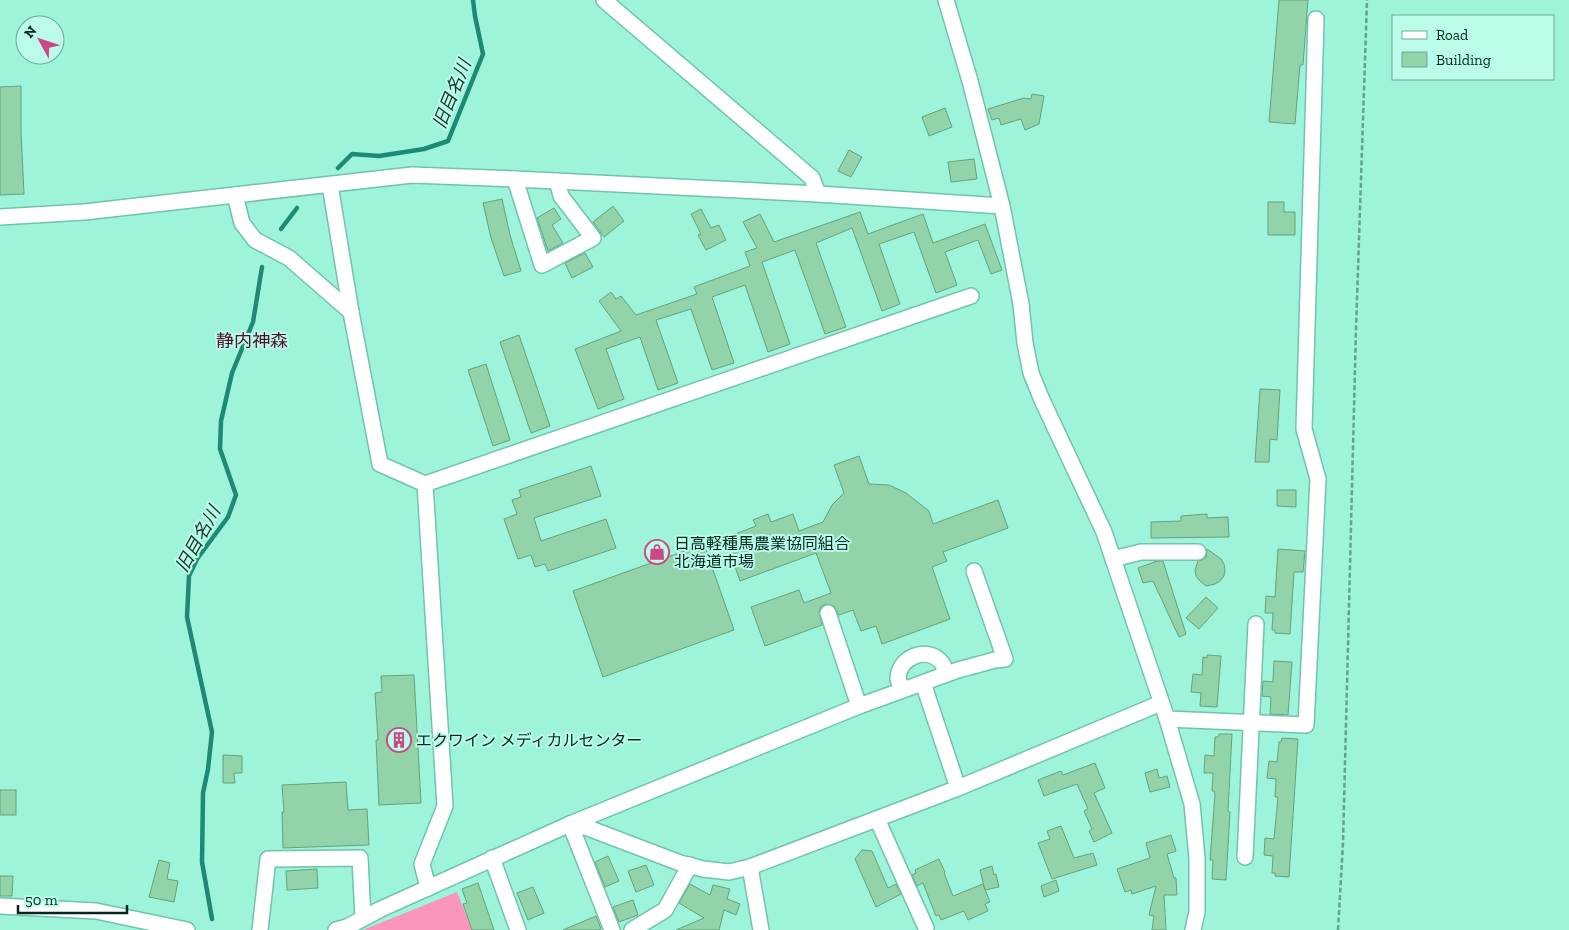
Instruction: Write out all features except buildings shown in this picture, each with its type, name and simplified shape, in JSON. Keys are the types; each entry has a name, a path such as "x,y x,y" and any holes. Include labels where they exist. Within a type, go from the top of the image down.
{"street":[{"path":"604,0 812,178 818,194"},
{"path":"946,0 970,81 1002,206 1021,304 1025,343 1031,373 1104,532 1167,719 1192,804 1197,858 1197,912 1193,930"},
{"path":"1167,719 1306,725 1318,479 1304,429 1316,19"},
{"path":"0,217 84,212 412,176 515,179 818,194 1002,206"},
{"path":"515,179 542,265 593,238 561,196 557,181"},
{"path":"330,185 351,312 380,464 426,484 971,296"},
{"path":"235,195 242,223 255,240 289,258 351,312"},
{"path":"426,484 445,806 422,864 428,888"},
{"path":"1113,559 1141,552 1198,552"},
{"path":"336,930 347,927 492,858 570,824 859,706 946,674 1005,659 974,572"},
{"path":"828,613 859,706"},
{"path":"1245,857 1256,624"},
{"path":"902,690 898,679 901,667 909,658 920,654 932,656 942,663 946,674"},
{"path":"923,683 958,788"},
{"path":"570,824 588,828 680,863 729,872 750,867 958,788 1161,703"},
{"path":"877,819 926,928"},
{"path":"570,824 612,930"},
{"path":"260,930 268,859 360,858 363,918"},
{"path":"492,858 518,930"},
{"path":"632,930 664,910 690,866"},
{"path":"750,867 762,930"},
{"path":"0,906 96,911 187,930"}],"path":[{"path":"1338,930 1343,842 1356,319 1367,0"}],"shaded area":[{"path":"457,892 472,930 363,930"}],"waterway":[{"name":"旧目名川","path":"338,168 352,154 379,156 424,149 448,141 483,54 473,0"},
{"name":"旧目名川","path":"281,229 297,208"},
{"name":"旧目名川","path":"212,919 202,862 203,793 212,732 187,617 189,576 197,559 228,517 236,495 220,449 221,421 232,373 253,322 262,267"}],"place":[{"name":"日高軽種馬農業協同組合 北海道市場","path":"657,552"},
{"name":"エクワイン メディカルセンター","path":"399,740"}],"district":[{"name":"静内神森","path":"252,341"}]}
